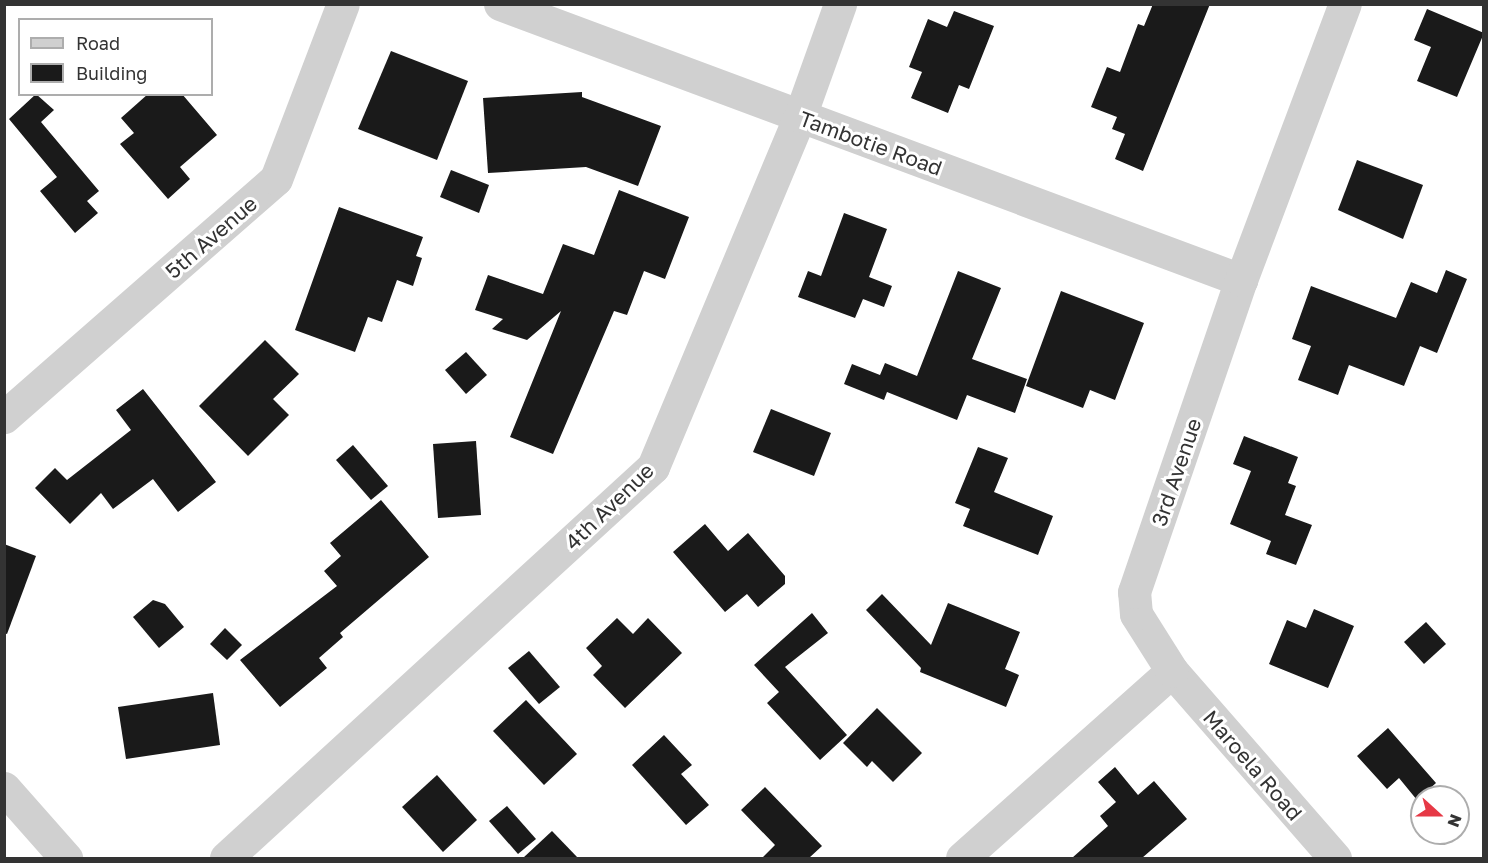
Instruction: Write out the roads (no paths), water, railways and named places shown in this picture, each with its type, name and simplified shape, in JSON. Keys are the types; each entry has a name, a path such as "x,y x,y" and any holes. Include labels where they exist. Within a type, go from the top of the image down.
{"street":[{"name":"5th Avenue","path":"4,417 276,179 343,4"},
{"name":"Tambotie Road","path":"500,4 1241,280"},
{"name":"4th Avenue","path":"226,858 653,467 800,116 840,4"},
{"name":"3rd Avenue","path":"1172,671 1136,614 1134,592 1241,280 1345,4"},
{"path":"962,858 1172,671"},
{"name":"Maroela Road","path":"1172,671 1335,858"},
{"path":"4,788 66,858"}]}
